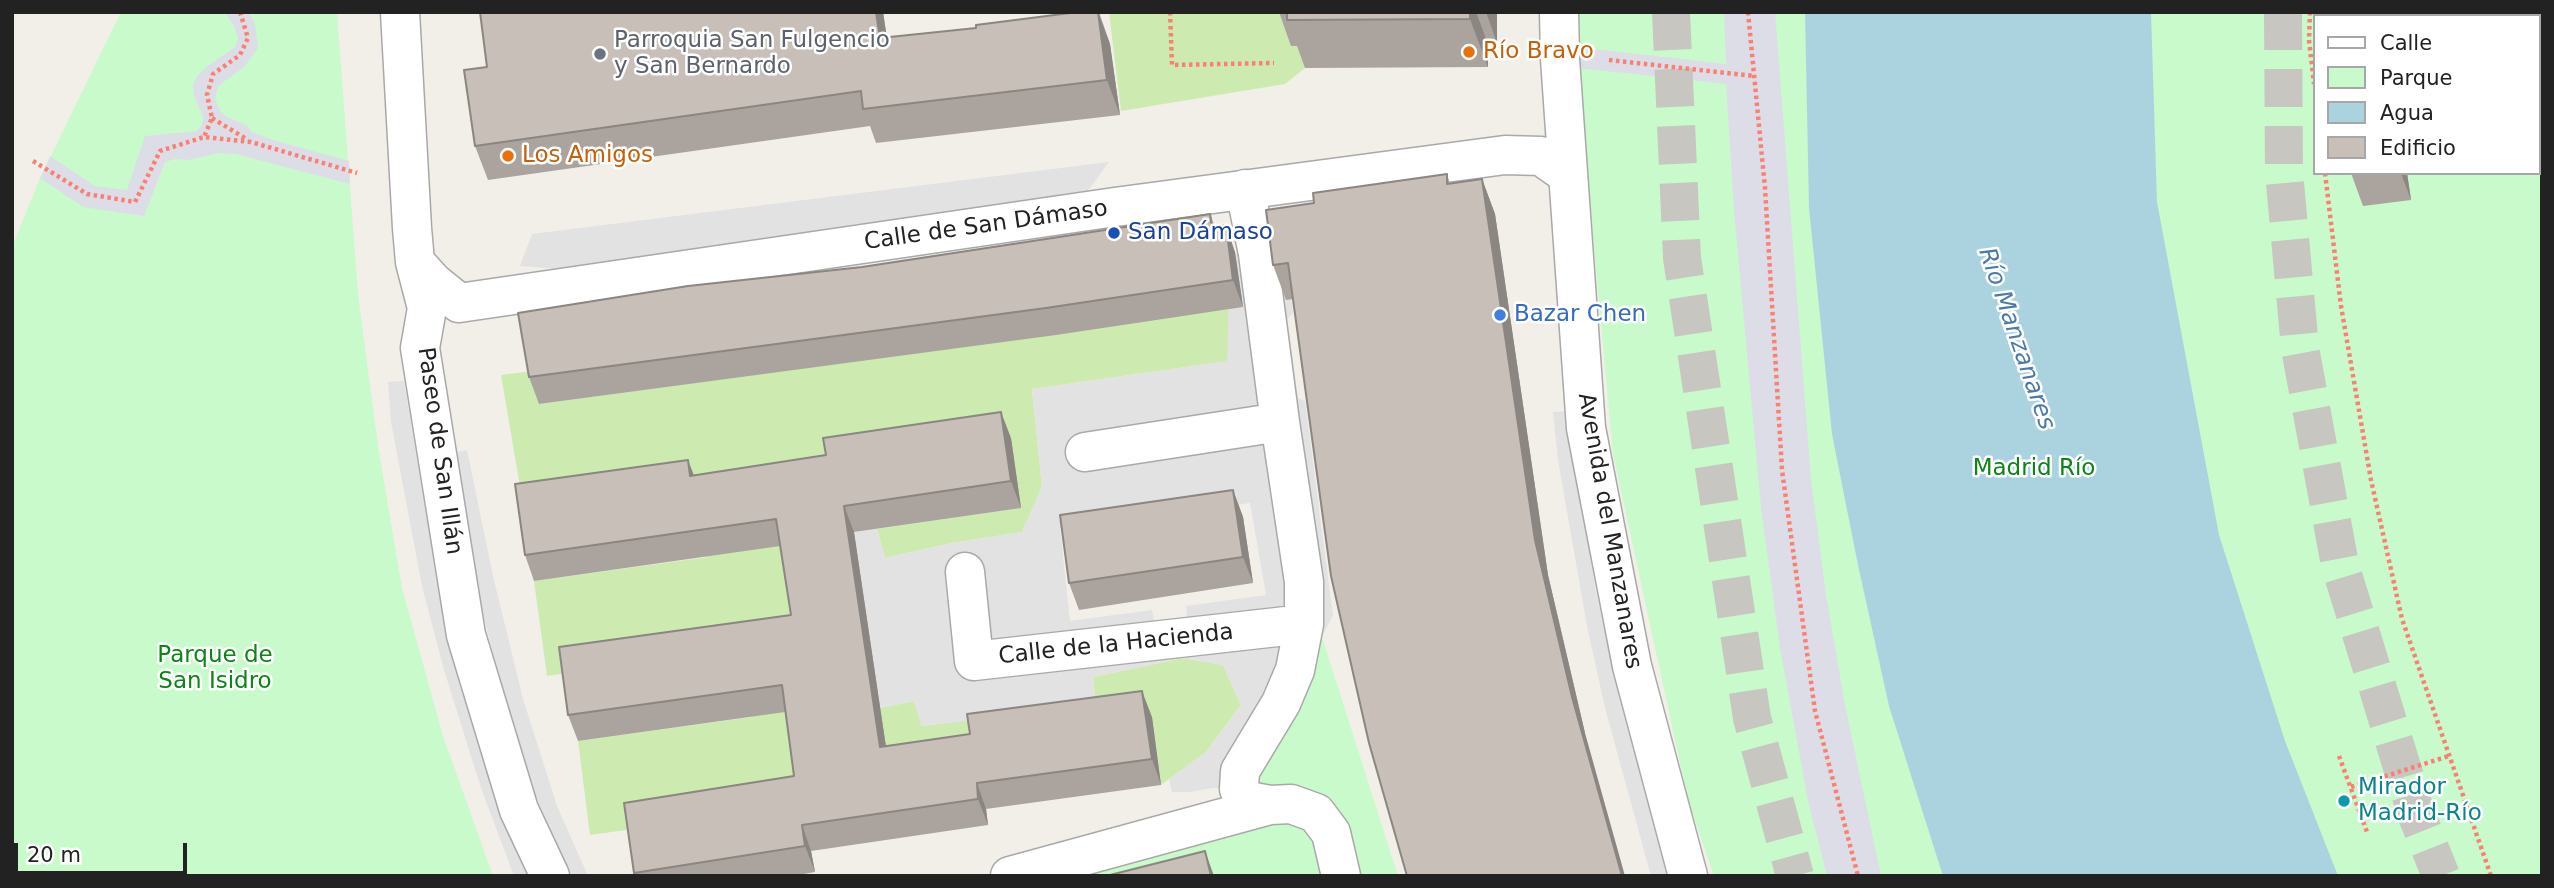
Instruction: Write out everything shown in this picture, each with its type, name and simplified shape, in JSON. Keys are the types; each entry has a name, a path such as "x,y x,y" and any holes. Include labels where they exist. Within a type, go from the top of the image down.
{"street":[{"name":"Paseo de San Illán","path":"400,12 415,262 427,308 420,348 466,635 519,810 550,876"},
{"name":"Avenida del Manzanares","path":"1559,12 1586,428 1632,666 1688,876"},
{"name":"Calle de San Dámaso","path":"459,303 1245,189 1505,155 1541,156 1568,175"},
{"path":"1245,189 1258,254 1304,582 1304,624 1295,670 1286,692 1240,771 1239,789 1248,801 1270,805"},
{"path":"415,262 433,282 459,303 437,317 428,329 420,348"},
{"path":"1085,452 1280,422"},
{"name":"Calle de la Hacienda","path":"965,572 974,661 1304,624"},
{"path":"1010,876 1270,805 1292,804 1316,813 1331,833 1341,876"}],"path":[{"path":"204,137 212,118 207,95 213,74 240,55 248,38 240,12"},
{"path":"1170,12 1172,65 1274,63"},
{"path":"1748,12 1765,188 1782,470 1815,711 1858,876"},
{"path":"2311,12 2312,40"},
{"path":"1603,59 1754,76"},
{"path":"212,118 251,142"},
{"path":"33,161 87,194 135,202 160,151 204,137 251,142 358,174"},
{"path":"2325,175 2341,306 2371,480 2402,619 2491,876"},
{"path":"2339,755 2367,832"},
{"path":"2351,786 2449,756"}],"green space":[{"name":"Parque de San Isidro","path":"121,12 337,12 358,294 378,446 402,588 443,736 493,876 12,876 12,247 40,178"},
{"path":"1109,12 1291,12 1304,46 1305,68 1285,84 1121,111"},
{"name":"Madrid Río","path":"1576,12 2542,12 2542,876 1714,876 1688,800 1613,454 1579,86"},
{"path":"1230,309 1228,361 1032,389 1042,487 1022,532 952,543 885,558 877,529 1020,508 1011,438 833,465 880,708 914,701 922,726 1096,705 1093,677 1183,658 1223,665 1241,705 1206,752 1161,785 1152,718 633,829 590,835 578,741 752,717 743,649 547,676 534,581 708,557 524,510 501,375 533,371 540,404"},
{"path":"1322,637 1398,876 1360,876 1257,784 1262,765 1306,691"},
{"path":"1286,821 1301,824 1318,840 1324,876 1060,876 1244,825"}],"shaded area":[{"path":"225,12 248,12 255,24 258,48 244,67 218,86 215,99 221,112 246,125 252,132 349,161 350,184 236,154 219,153 188,160 175,159 165,162 144,216 83,207 40,178 50,156 95,186 127,190 145,136 197,131 202,125 203,116 194,96 193,84 206,67 235,47 238,39"},
{"path":"1724,12 1775,12 1811,480 1826,595 1845,705 1881,876 1827,876 1808,801 1780,648 1761,508 1734,211 1726,84 1578,68 1576,47 1726,64"},
{"path":"1109,162 1087,192 561,269 520,266 532,234"},
{"path":"1284,251 1293,313 1287,319 1298,398 1305,401 1333,615 1322,637 1306,691 1239,789 1213,788 1172,792 1169,779 1206,752 1241,705 1223,665 1183,658 1093,677 1096,706 921,726 914,701 880,708 854,532 877,529 885,558 952,543 1022,532 1042,487 1032,389 1227,361 1230,255","holes":["1250,503 1266,595 1186,606 1187,617 1154,621 1152,610 1070,621 1060,528"]},
{"path":"404,381 427,521 450,622 536,876 514,876 481,788 444,670 422,586 391,422 388,382"},
{"path":"1567,411 1604,629 1670,876 1651,876 1605,708 1587,626 1558,460 1553,412"},
{"path":"467,450 493,576 523,699 557,806 588,876 570,876 532,787 495,661 475,582 449,454"}],"water":[{"name":"Río Manzanares","path":"1805,12 2151,12 2157,202 2219,535 2285,741 2338,876 1943,876 1889,706 1832,434 1809,208"}],"building":[{"path":"480,12 876,12 880,38 976,28 976,25 1078,12 1098,12 1107,80 863,109 861,91 475,146 464,70 487,67"},
{"path":"1287,12 1470,12 1470,19 1287,20"},
{"path":"2540,38 2542,38 2540,136"},
{"path":"1447,174 1447,184 1482,179 1535,540 1572,697 1622,876 1407,876 1369,743 1331,576 1288,263 1273,265 1266,210 1314,203 1313,193"},
{"path":"1210,214 1212,227 1226,225 1233,280 1046,308 529,377 518,313 688,286 862,267"},
{"path":"1001,412 1011,481 844,506 880,747 970,734 967,714 1142,691 1152,759 977,783 978,799 802,825 805,846 634,873 624,803 794,776 782,685 568,715 559,647 791,615 776,519 525,555 515,484 688,460 690,476 826,455 823,438"},
{"path":"1233,490 1243,557 1069,583 1060,515"},
{"path":"1205,851 1211,876 1106,876"}],"tunnel":[{"path":"1671,12 1682,258 1752,718 1795,876"},
{"path":"2283,12 2284,172 2300,348 2340,565 2417,816 2441,876"}],"place":[{"name":"Río Bravo","path":"1469,52"},
{"name":"Parroquia San Fulgencio y San Bernardo","path":"600,54"},
{"name":"Los Amigos","path":"508,156"},
{"name":"San Dámaso","path":"1114,233"},
{"name":"Bazar Chen","path":"1500,315"},
{"name":"Mirador Madrid-Río","path":"2344,801"}]}
